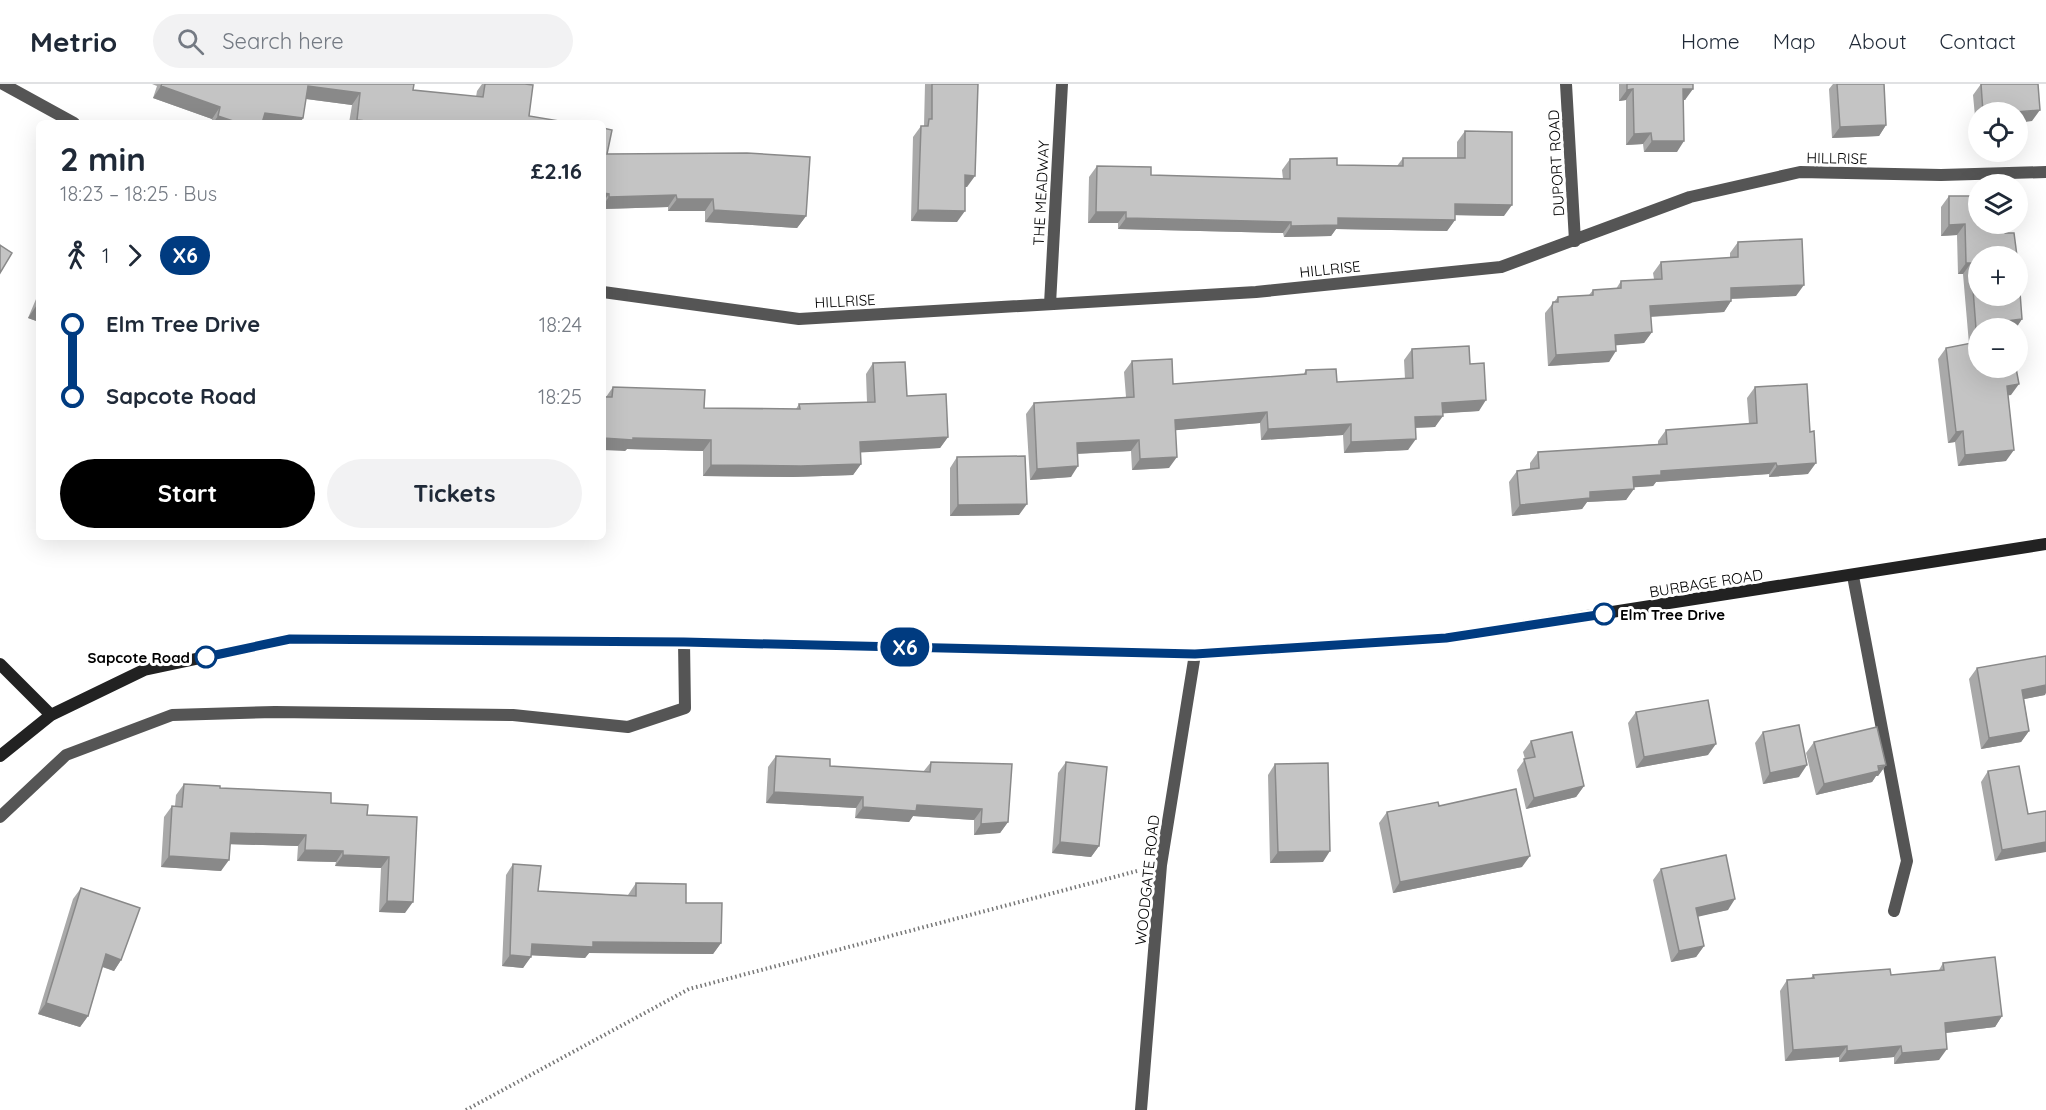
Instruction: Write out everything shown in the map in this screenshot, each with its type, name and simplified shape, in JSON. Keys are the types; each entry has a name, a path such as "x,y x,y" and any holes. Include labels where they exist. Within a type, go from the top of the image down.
{"main road":[{"name":"BURBAGE ROAD","path":"51,715 144,670 290,639 684,642 1195,654 1446,638 2046,544"},
{"path":"0,664 51,715 0,756"}],"street":[{"path":"3,84 69,120"},
{"name":"THE MEADWAY","path":"1050,304 1062,84"},
{"name":"DUPORT ROAD","path":"1566,84 1575,241"},
{"name":"HILLRISE","path":"606,292 799,319 1256,292 1501,267 1690,196 1800,172 1941,175 2046,172"},
{"path":"1853,576 1907,861 1894,911"},
{"path":"0,818 66,755 172,715 275,712 513,715 628,727 685,708 684,642"},
{"name":"WOODGATE ROAD","path":"1141,1110 1161,865 1195,654"}],"path":[{"path":"466,1110 689,988 1161,865"}],"building":[{"path":"162,84 414,84 413,90 483,97 485,84 525,84 533,85 529,116 553,120 357,120 360,93 308,86 303,118 265,113 263,120 230,120 218,116 220,107 161,86"},
{"path":"932,84 978,84 975,176 965,175 965,211 918,210 921,126 928,126 929,119 932,119"},
{"path":"1627,84 1693,84 1693,89 1683,89 1684,141 1652,141 1651,133 1634,134 1633,89 1627,90"},
{"path":"1837,84 1884,84 1886,125 1840,127"},
{"path":"1981,84 2038,84 2040,110 2028,111 2028,102 1982,102"},
{"path":"606,129 612,130 607,154 747,153 810,157 806,216 714,210 713,199 677,199 676,195 609,197 609,194 606,194"},
{"path":"1465,131 1512,132 1512,205 1455,204 1455,220 1338,218 1338,225 1291,226 1291,222 1126,218 1126,212 1096,212 1097,166 1151,167 1151,175 1290,179 1290,159 1337,158 1337,165 1403,166 1403,158 1465,158"},
{"path":"1949,196 1968,196 1968,234 2014,234 2016,246 1968,246 1968,263 1966,263 1965,224 1949,225"},
{"path":"1802,239 1804,285 1731,288 1731,301 1650,306 1652,332 1615,335 1616,351 1556,355 1552,307 1553,302 1558,302 1558,297 1593,295 1593,290 1621,288 1621,281 1662,279 1661,262 1738,257 1738,242"},
{"path":"0,245 12,253 0,273"},
{"path":"1974,306 2021,306 2022,318 1975,318"},
{"path":"1968,344 1968,378 2018,378 2019,384 2007,386 2014,450 1965,455 1963,431 1956,432 1946,348"},
{"path":"1469,346 1470,364 1484,363 1486,400 1442,403 1443,416 1415,417 1416,439 1351,442 1351,424 1268,429 1267,412 1175,420 1177,457 1140,459 1139,440 1077,443 1078,466 1037,469 1034,403 1134,397 1132,361 1172,359 1173,384 1306,374 1306,370 1336,369 1337,382 1413,378 1412,349"},
{"path":"905,362 907,396 946,394 948,437 860,442 861,464 801,466 711,465 711,440 606,438 606,397 612,397 613,387 705,390 704,408 800,409 799,404 875,402 873,363"},
{"path":"1807,384 1810,432 1814,431 1816,463 1777,466 1776,463 1661,471 1661,475 1633,477 1634,489 1590,492 1590,498 1520,505 1517,471 1539,468 1538,452 1667,444 1666,430 1757,423 1755,387"},
{"path":"1025,456 1027,504 958,505 957,457"},
{"path":"2046,656 2046,685 2022,690 2029,731 1989,738 1977,668"},
{"path":"1708,700 1716,744 1644,757 1636,712"},
{"path":"1799,725 1807,765 1770,773 1763,732"},
{"path":"1877,727 1886,765 1878,766 1879,771 1824,784 1814,742"},
{"path":"1572,732 1584,786 1534,798 1524,759 1535,757 1531,741"},
{"path":"776,756 830,759 830,766 930,772 931,762 1012,764 1008,822 981,824 982,809 917,805 916,811 863,807 863,797 774,792"},
{"path":"1066,762 1107,767 1099,846 1060,842"},
{"path":"1328,763 1330,851 1278,852 1275,764"},
{"path":"2019,766 2028,814 2046,811 2046,842 2002,850 1988,771"},
{"path":"184,784 331,793 331,803 368,805 367,815 417,817 413,902 387,901 389,857 343,855 343,851 305,850 306,835 231,833 229,860 169,856 172,806 182,807"},
{"path":"1516,789 1530,856 1400,882 1387,812 1438,802 1439,806"},
{"path":"1726,855 1735,899 1696,908 1704,946 1679,951 1661,869"},
{"path":"513,864 541,866 538,891 636,896 636,883 686,884 686,903 722,903 721,943 593,942 593,947 532,944 531,957 510,955"},
{"path":"81,888 140,908 121,960 106,954 88,1016 46,1003"},
{"path":"1995,957 2002,1016 1945,1023 1947,1049 1902,1053 1901,1046 1847,1051 1847,1046 1793,1050 1787,980 1814,978 1813,975 1890,969 1891,975 1944,970 1943,963"}],"bus line":[{"name":"X6","path":"206,657 290,639 684,642 1195,654 1446,638 1604,614"}],"place":[{"name":"Elm Tree Drive","path":"1604,614"},
{"name":"Sapcote Road","path":"206,657"}]}
